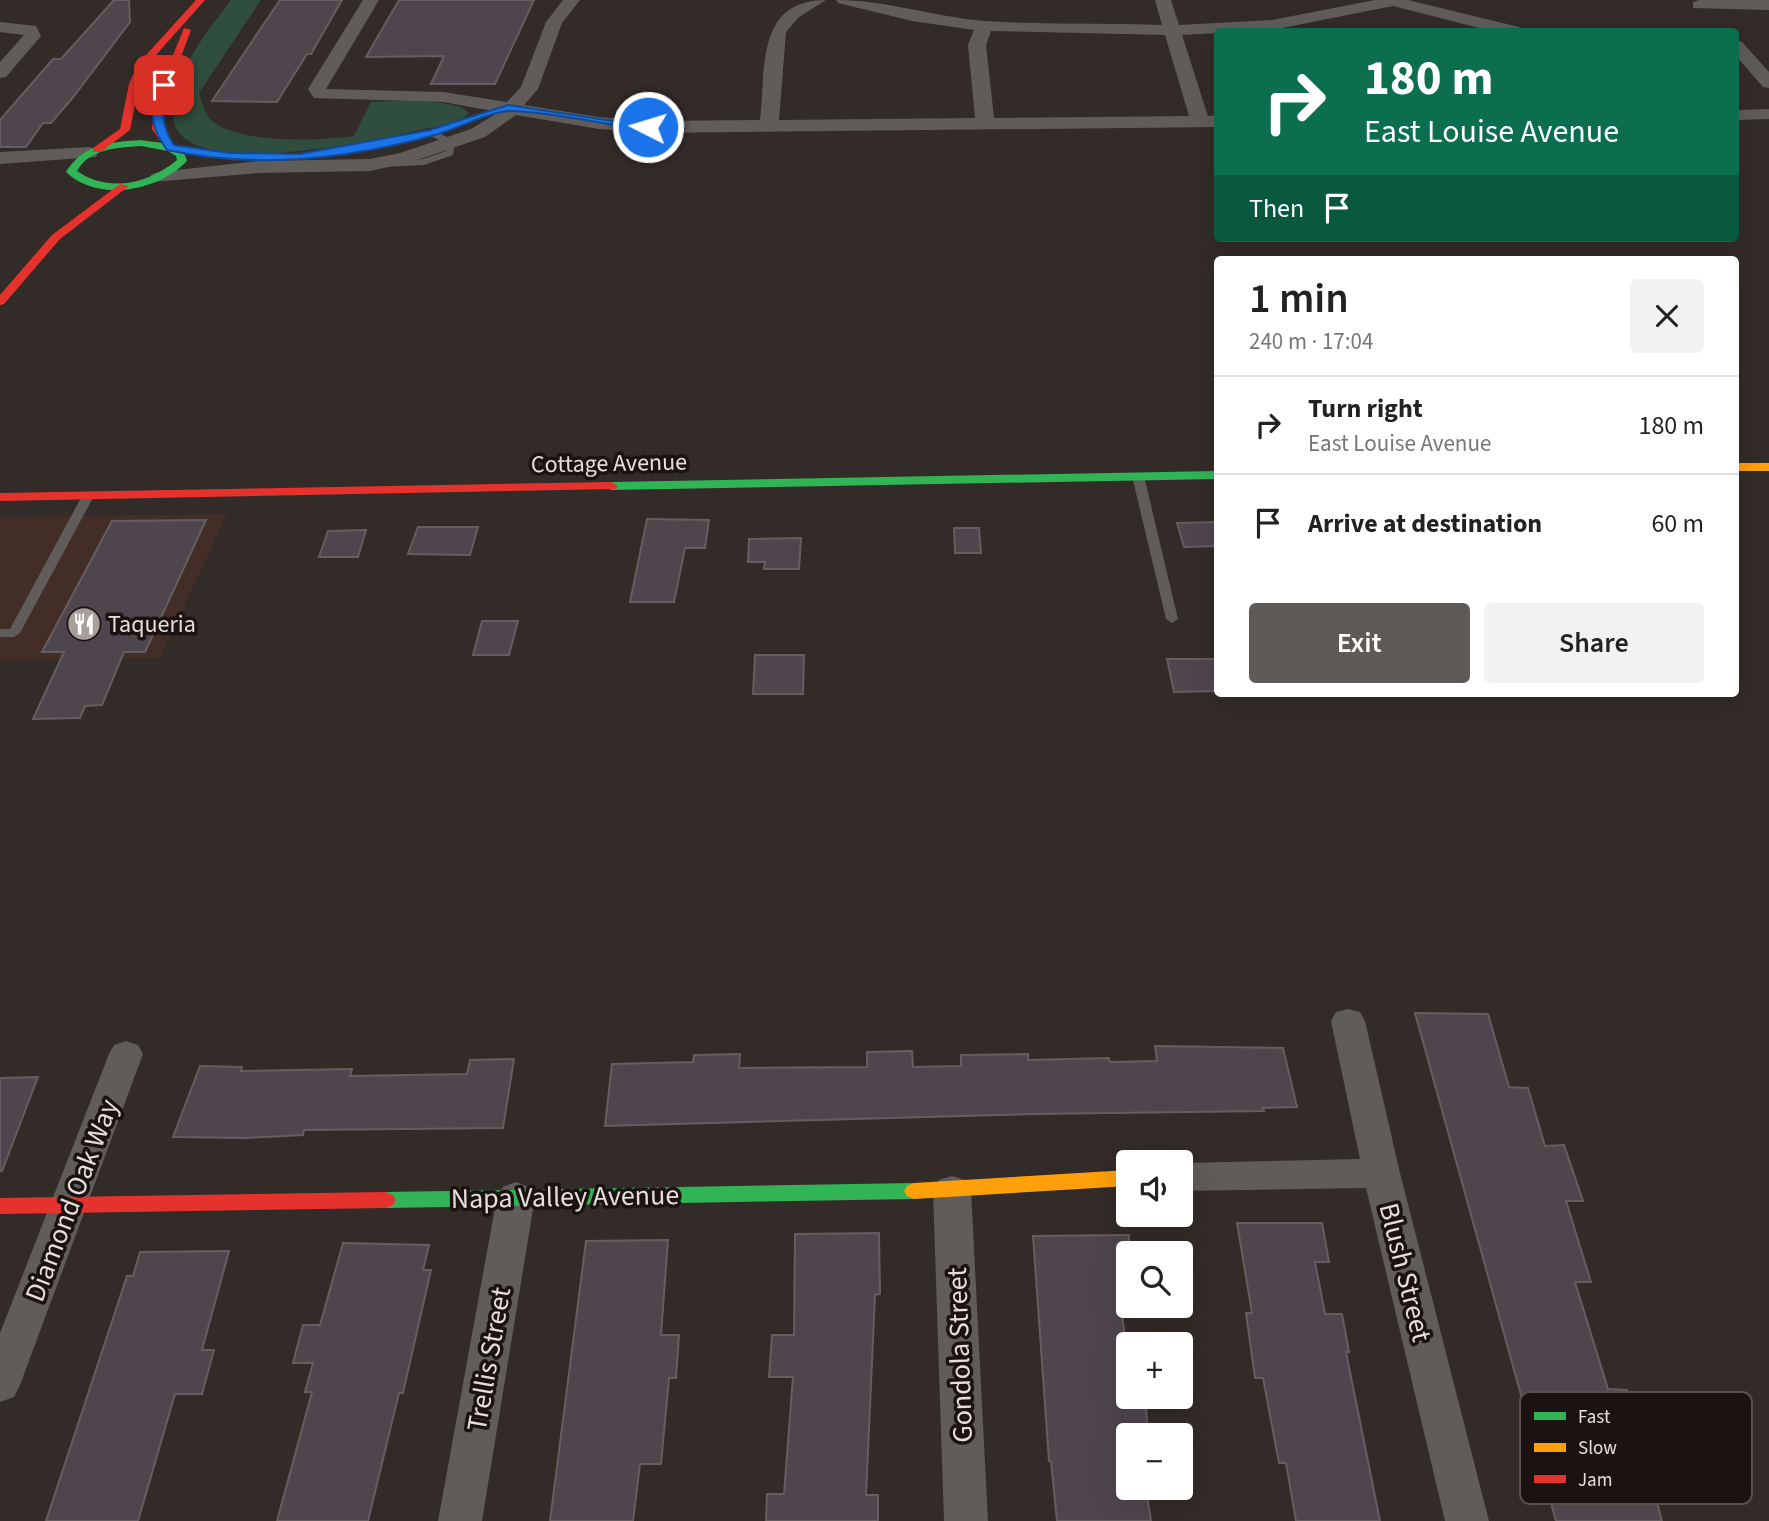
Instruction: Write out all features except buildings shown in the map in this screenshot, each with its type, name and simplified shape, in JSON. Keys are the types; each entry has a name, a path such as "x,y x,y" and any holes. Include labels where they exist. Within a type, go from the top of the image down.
{"street":[{"path":"75,182 72,166 125,130 130,122 134,84 143,64 169,32 191,14 201,0"},
{"path":"371,0 317,89 320,94 432,96 648,127 1209,121 1163,0"},
{"path":"0,170 40,171 75,182 124,186 159,178 258,167 370,165 452,143 490,127 503,118 508,108 529,89 554,22 572,0"},
{"path":"769,126 778,31 793,13 818,0"},
{"path":"844,0 912,16 985,26 1174,30 1272,25 1398,1 1445,17 1498,28"},
{"path":"1697,2 1769,5"},
{"path":"1697,2 1715,23"},
{"path":"159,178 170,173 182,161 158,129 160,100 191,14"},
{"path":"985,26 977,44 985,124"},
{"path":"0,27 30,30 33,36 0,73"},
{"path":"1739,49 1769,83"},
{"path":"0,158 93,152 141,144 243,157 300,157 378,145 432,133 508,108"},
{"path":"1739,115 1769,114"},
{"path":"0,302 29,265 77,218 124,186"},
{"path":"1739,467 1769,467"},
{"name":"Cottage Avenue","path":"0,497 1214,475"},
{"name":"Blush Street","path":"1348,1021 1381,1173 1467,1521"},
{"name":"Diamond Oak Way","path":"0,1385 126,1054"},
{"path":"1193,1177 1381,1173"},
{"name":"Napa Valley Avenue","path":"0,1206 953,1190 1055,1180 1116,1178"},
{"name":"Gondola Street","path":"953,1190 966,1521"},
{"name":"Trellis Street","path":"460,1521 516,1197"}],"lane":[{"path":"432,133 452,143"},
{"path":"1138,476 1172,619"},
{"path":"0,633 14,633 88,496"}],"shaded area":[{"path":"227,514 160,658 0,661 0,517"}],"green space":[{"path":"231,0 261,0 199,93 211,120 226,129 282,139 354,136 371,102 438,103 462,108 469,113 458,121 445,125 366,141 288,152 213,150 187,140 174,123 183,75 199,43"}],"traffic: fast":[{"path":"141,143 171,148 181,155 182,161 158,177 128,186 97,185 71,172 76,163 92,151 141,143"},
{"path":"611,486 1214,475"},
{"path":"386,1200 914,1191"}],"traffic: slow":[{"path":"1739,467 1769,467"},
{"path":"914,1191 1116,1179"}],"traffic: jam":[{"path":"97,150 125,130 134,84 143,64 201,0"},
{"path":"171,148 157,129 160,100 187,30"},
{"path":"0,302 56,237 124,186"},
{"path":"0,497 611,486"},
{"path":"0,1206 386,1200"}],"place":[{"name":"Taqueria","path":"84,624"}],"route":[{"path":"164,85 158,129 171,148 230,156 300,157 348,151 432,133 508,108 599,123 648,127"}]}
